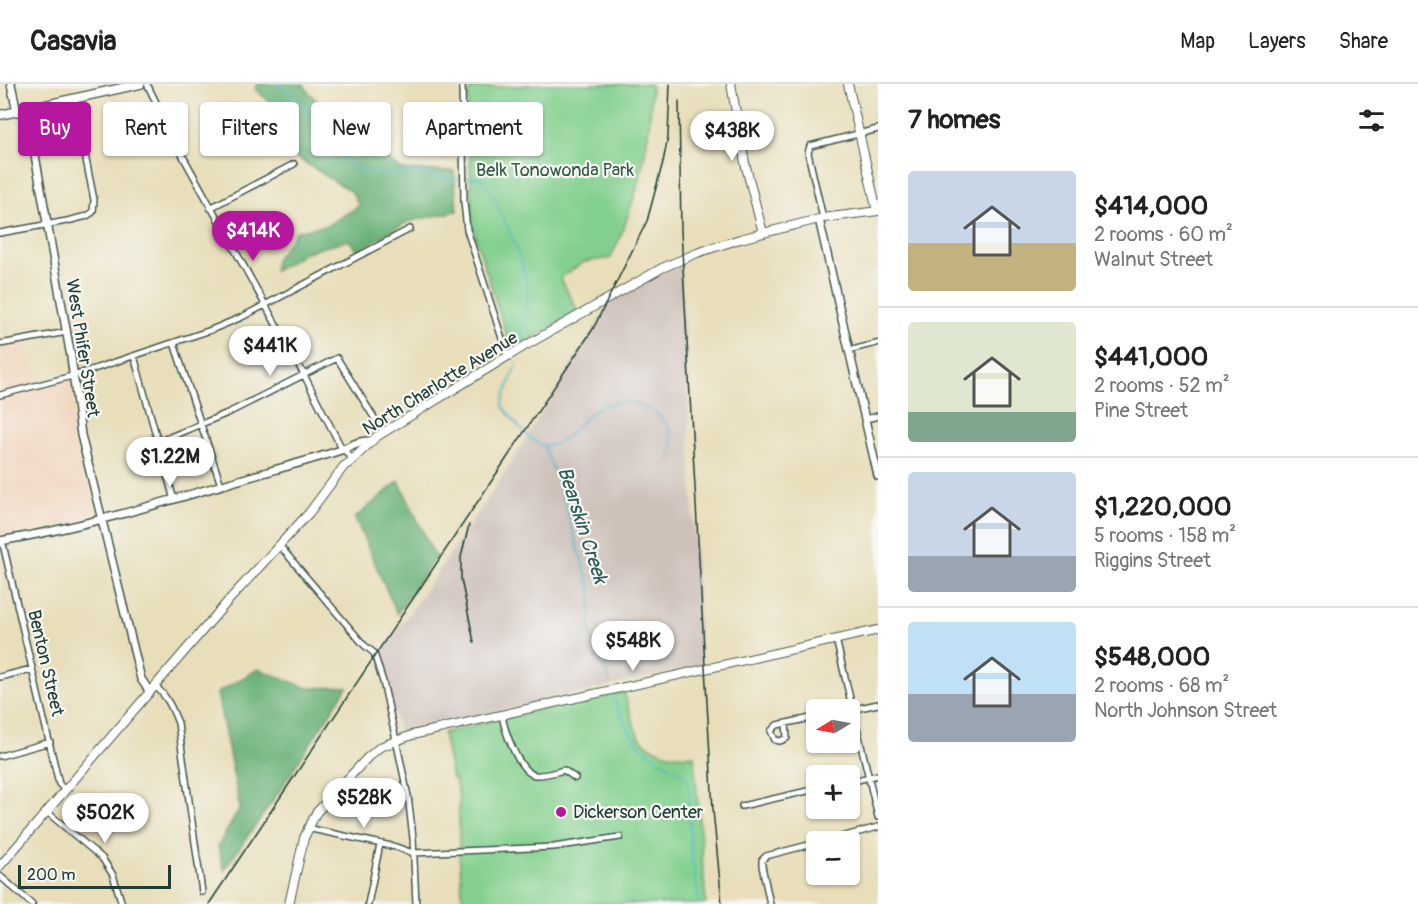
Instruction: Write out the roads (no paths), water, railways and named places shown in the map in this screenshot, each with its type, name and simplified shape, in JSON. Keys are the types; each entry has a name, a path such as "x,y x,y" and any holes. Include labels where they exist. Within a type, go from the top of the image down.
{"main road":[{"path":"61,102 103,88 140,84"},
{"path":"730,84 745,163 763,233"},
{"path":"848,84 878,212"},
{"path":"0,116 18,112"},
{"name":"North Charlotte Avenue","path":"351,458 362,444 371,441 590,308 662,268 763,233 821,219 878,212"},
{"path":"0,866 152,689 319,501 351,458"},
{"path":"289,904 307,828 322,804 380,747 412,735 878,630"}],"street":[{"name":"West Phifer Street","path":"11,84 18,103"},
{"path":"147,84 210,208 343,449 351,458"},
{"path":"462,84 465,216 470,241 508,357"},
{"path":"0,234 87,216 93,212 94,200 74,99"},
{"path":"878,129 812,144 808,150 849,350 878,476"},
{"name":"West Phifer Street","path":"32,156 48,224 74,375 81,435 141,680 172,706 178,723 202,892"},
{"path":"210,208 294,164"},
{"path":"0,395 134,356 242,317 410,229"},
{"path":"0,344 67,332"},
{"path":"174,343 221,485"},
{"path":"849,350 878,343"},
{"path":"134,356 174,500"},
{"path":"158,442 201,425 335,358 339,358 383,432"},
{"path":"866,419 878,416"},
{"path":"1,540 103,520 343,449 362,440 371,441"},
{"name":"Benton Street","path":"1,540 59,784 65,790"},
{"path":"279,545 364,645 374,653 383,682 408,796 416,904"},
{"path":"836,639 848,699"},
{"path":"0,677 32,669"},
{"path":"860,708 878,704"},
{"path":"502,715 508,739 528,772 538,775 564,770 575,778"},
{"path":"786,723 806,719"},
{"path":"0,756 50,742"},
{"path":"860,747 878,817"},
{"path":"860,779 878,775"},
{"path":"742,806 806,791"},
{"path":"47,812 102,858 113,875 122,904"},
{"path":"860,832 878,827"},
{"path":"307,828 413,853 554,848 620,837"},
{"path":"368,904 380,844"},
{"path":"770,904 762,860 766,856 806,846"},
{"path":"0,876 32,904"}],"waterway":[{"name":"Bearskin Creek","path":"278,84 301,104 342,156 365,172 389,175 413,173 460,178"},
{"name":"Bearskin Creek","path":"465,178 481,178 485,181 516,249 527,289 522,339"},
{"name":"Bearskin Creek","path":"517,363 503,406 537,443 542,445 558,443 598,408 609,404 632,403 654,412 668,428 672,439 670,462"},
{"name":"Bearskin Creek","path":"543,445 556,476 592,594 591,639 598,647 610,682"},
{"name":"Bearskin Creek","path":"614,699 627,727 638,742 653,756 689,780 690,844 699,904"}],"railway":[{"path":"209,904 593,329 647,221 668,137 670,84"},
{"path":"679,101 681,231 713,810 722,904"},
{"path":"469,525 461,557 461,579 474,642"}],"place":[{"name":"Dickerson Center","path":"561,812"}],"park label":[{"name":"Belk Tonowonda Park","path":"555,170"}]}
